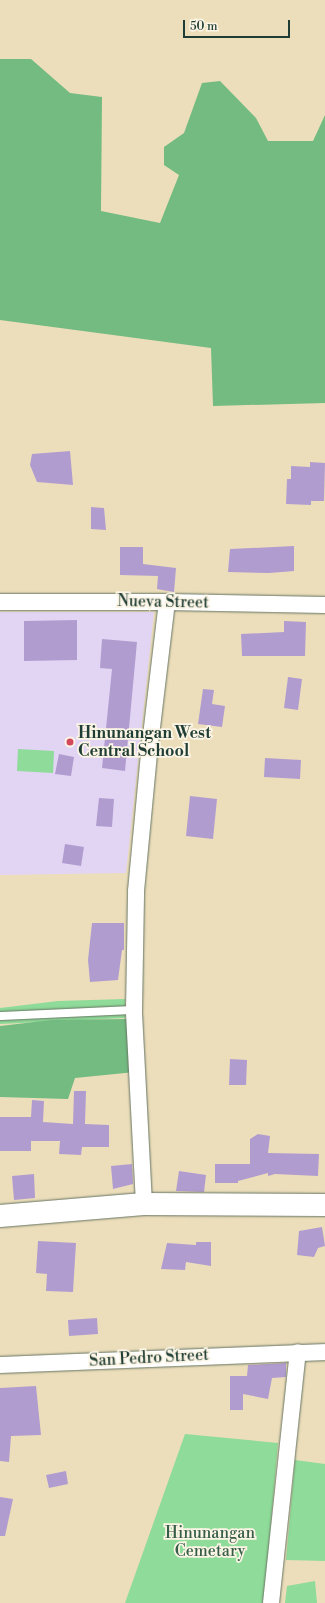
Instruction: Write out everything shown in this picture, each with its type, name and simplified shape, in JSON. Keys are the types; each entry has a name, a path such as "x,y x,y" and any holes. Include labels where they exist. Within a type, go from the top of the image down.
{"main road":[{"path":"0,1216 144,1204 325,1205"}],"street":[{"name":"Nueva Street","path":"0,602 167,602 325,605"},
{"path":"144,1204 134,1010 136,891 167,602"},
{"path":"271,1603 298,1352"},
{"name":"San Pedro Street","path":"0,1365 325,1352"}],"lane":[{"path":"0,1016 134,1010"}],"shaded area":[{"name":"Hinunangan West Central School","path":"0,612 154,612 126,873 0,875"}],"green space":[{"path":"0,59 31,59 70,93 102,97 101,211 160,223 179,175 164,165 164,147 184,133 202,83 220,81 256,118 268,141 313,141 325,115 325,403 213,406 211,348 0,320"},
{"path":"18,749 54,751 53,773 17,771"},
{"path":"125,999 125,1018 0,1024 0,1008 58,1001"},
{"path":"127,1019 135,1072 75,1078 68,1099 0,1097 0,1026 52,1020"},
{"name":"Hinunangan Cemetary","path":"185,1434 278,1443 264,1603 125,1603"},
{"path":"295,1460 325,1464 325,1561 286,1560"},
{"path":"315,1581 317,1603 285,1603 287,1586"}],"building":[{"path":"70,451 73,485 37,482 30,465 32,454"},
{"path":"310,462 325,463 324,501 311,501 311,505 286,504 287,479 291,479 291,466 310,467"},
{"path":"91,507 104,508 106,530 91,529"},
{"path":"294,546 294,571 269,573 228,572 230,549"},
{"path":"120,547 143,547 143,564 176,568 174,592 157,589 158,576 120,575"},
{"path":"77,620 77,660 24,661 24,621"},
{"path":"284,621 306,622 305,656 242,656 241,634 284,632"},
{"path":"102,639 137,642 125,771 102,768 112,669 100,668"},
{"path":"288,677 302,679 298,710 284,708"},
{"path":"203,689 214,690 212,704 225,706 222,727 198,724"},
{"path":"59,754 74,757 71,776 55,774"},
{"path":"265,758 301,760 300,779 264,777"},
{"path":"190,796 217,799 213,839 186,836"},
{"path":"99,798 114,799 112,827 96,826"},
{"path":"65,844 84,847 81,866 62,863"},
{"path":"92,923 124,923 124,950 122,950 118,980 90,982 88,960"},
{"path":"230,1059 247,1060 246,1085 229,1085"},
{"path":"74,1091 86,1091 85,1124 109,1125 109,1147 82,1147 81,1155 59,1154 60,1141 31,1141 31,1151 0,1151 0,1117 31,1117 32,1100 44,1101 43,1122 73,1124"},
{"path":"258,1134 270,1136 268,1153 319,1154 318,1176 275,1174 268,1176 268,1173 238,1181 238,1183 215,1183 215,1164 250,1164 250,1139"},
{"path":"132,1164 133,1184 113,1189 111,1166"},
{"path":"179,1171 206,1175 204,1192 176,1191"},
{"path":"34,1174 35,1198 14,1200 12,1176"},
{"path":"322,1227 325,1246 318,1248 314,1257 297,1255 299,1231"},
{"path":"38,1241 76,1243 73,1292 46,1291 47,1274 36,1273"},
{"path":"196,1242 211,1242 211,1266 186,1262 185,1270 161,1269 167,1243 196,1245"},
{"path":"97,1318 98,1334 69,1336 68,1320"},
{"path":"286,1363 286,1377 272,1378 268,1399 243,1394 243,1410 230,1410 230,1376 247,1376 248,1365"},
{"path":"36,1386 41,1435 11,1436 9,1462 0,1461 0,1388"},
{"path":"66,1471 68,1484 49,1488 46,1475"},
{"path":"0,1497 13,1499 5,1536 0,1536"}],"place":[{"name":"Hinunangan West Central School","path":"70,742"}]}
